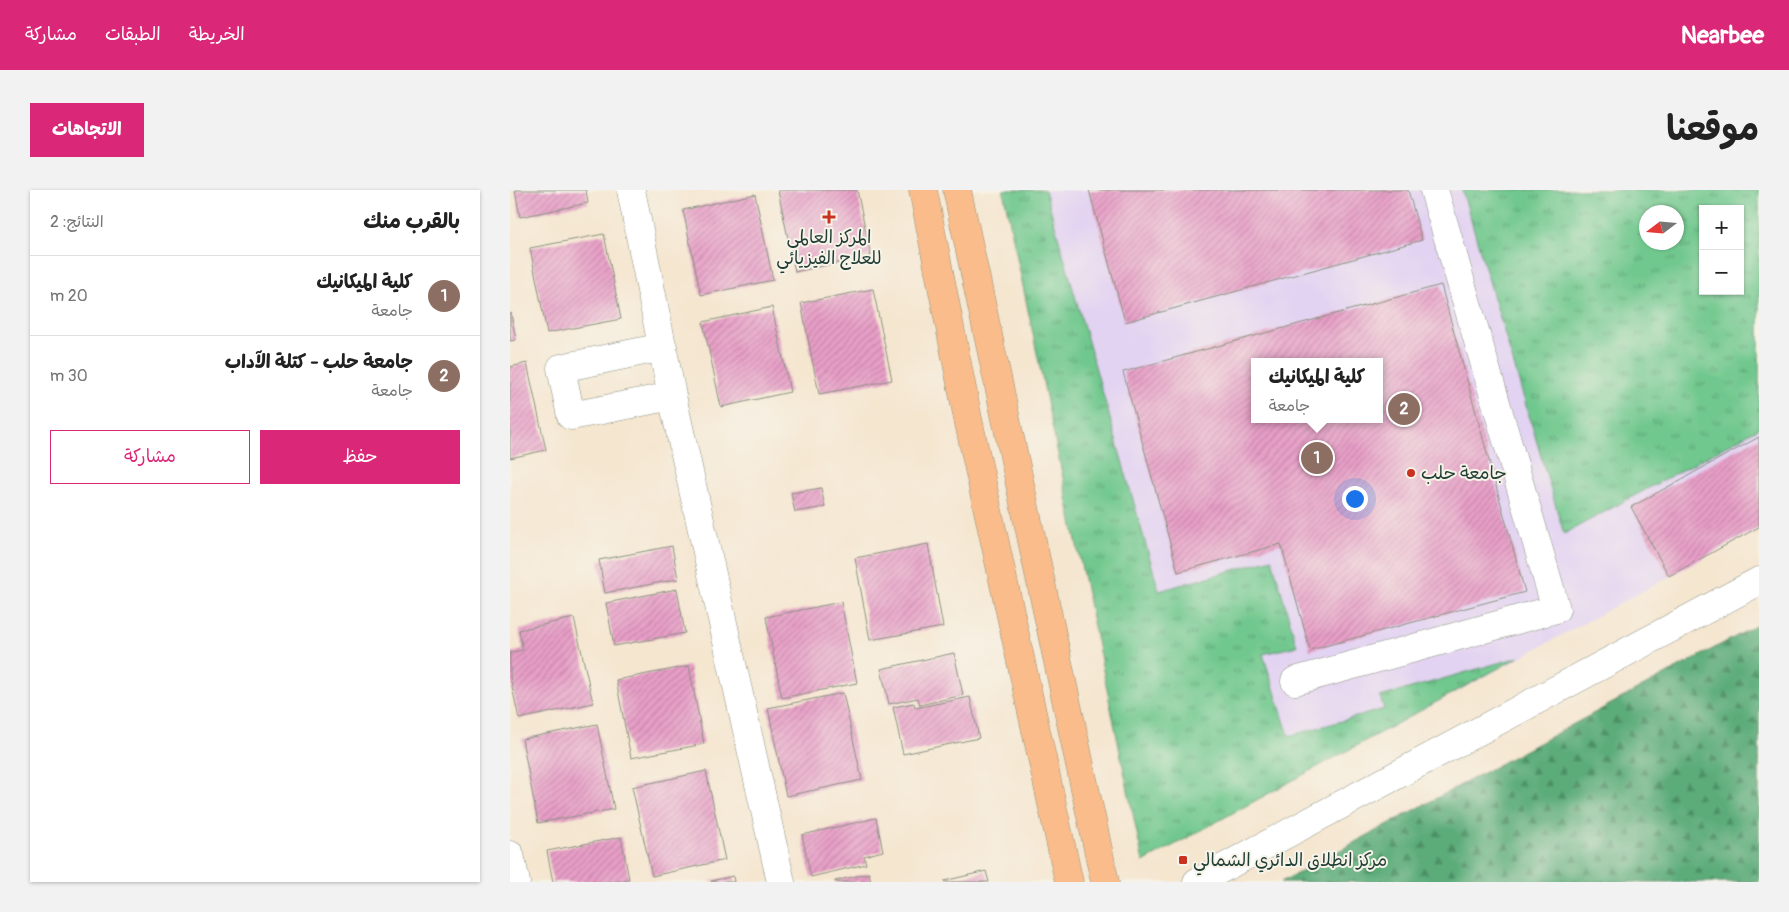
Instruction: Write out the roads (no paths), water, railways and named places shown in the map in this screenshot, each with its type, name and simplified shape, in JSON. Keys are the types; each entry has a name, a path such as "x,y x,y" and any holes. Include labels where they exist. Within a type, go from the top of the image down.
{"main road":[{"path":"923,190 968,419 1069,882"},
{"path":"957,190 1105,882"}],"street":[{"path":"631,190 672,396 781,882"},
{"path":"1295,681 1556,609 1434,190"},
{"path":"663,347 561,368 571,416 672,396"},
{"path":"1197,882 1759,581"},
{"path":"510,856 516,882"}],"place":[{"name":"المركز العالمي للعلاج الفيزيائي","path":"829,217"},
{"name":"جامعة حلب - كتلة الآداب","path":"1404,409"},
{"name":"كلية الميكانيك","path":"1317,458"},
{"name":"جامعة حلب","path":"1411,473"},
{"name":"مركز انطلاق الدائري الشمالي","path":"1183,860"}]}
